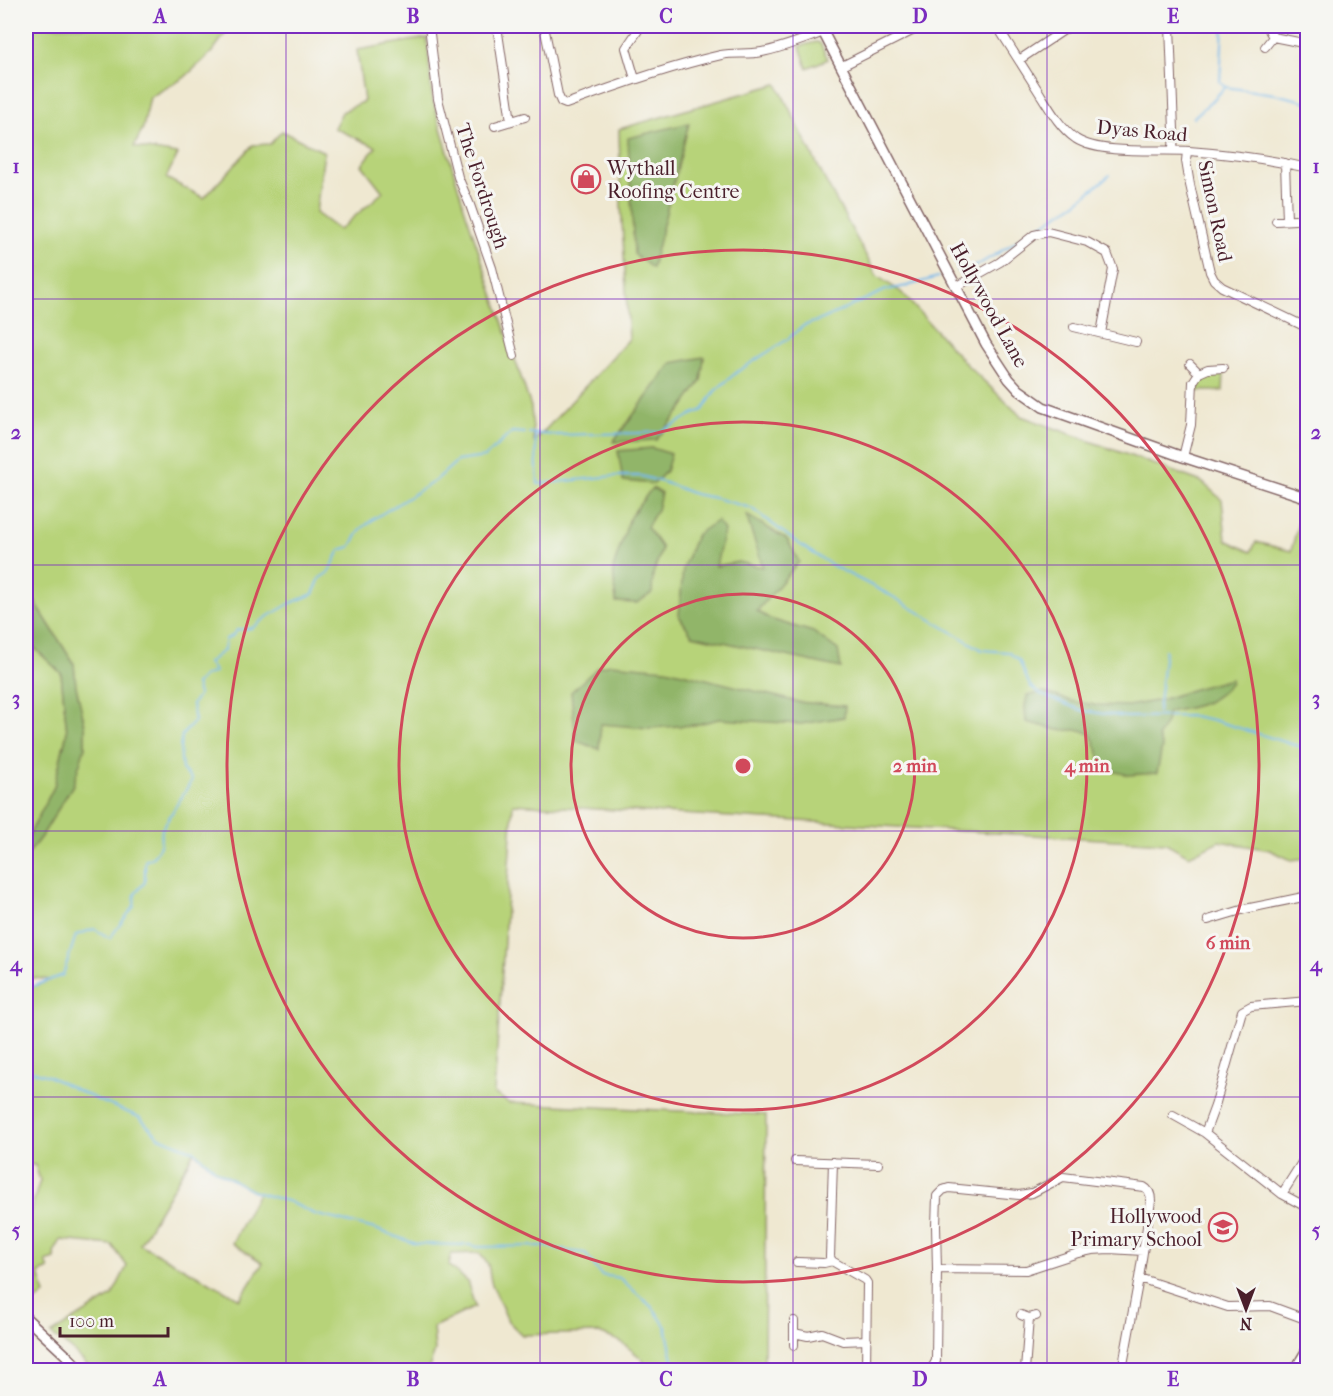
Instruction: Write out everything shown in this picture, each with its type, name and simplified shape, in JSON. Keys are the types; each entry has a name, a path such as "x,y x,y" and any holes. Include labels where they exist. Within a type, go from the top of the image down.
{"street":[{"name":"The Fordrough","path":"429,26 438,99 458,177 492,268 514,356"},
{"path":"497,26 511,121"},
{"path":"635,79 626,48 641,26"},
{"path":"842,66 922,26"},
{"name":"Dyas Road","path":"997,26 1054,115 1076,139 1091,145 1109,148 1187,151 1308,168"},
{"path":"1019,60 1070,26"},
{"path":"1170,26 1173,150"},
{"path":"536,32 544,28 558,95 561,102 566,104 635,79 724,54 742,55 761,52 796,42 822,29"},
{"name":"Hollywood Lane","path":"822,29 986,344 1014,385 1028,398 1043,407 1183,457 1308,498"},
{"path":"1265,47 1271,33 1308,44"},
{"path":"495,126 525,117"},
{"name":"Simon Road","path":"1187,151 1186,161 1190,185 1210,272 1214,280 1222,287 1308,328"},
{"path":"1276,220 1291,220 1285,163"},
{"path":"956,287 1000,262 1034,235 1047,232 1088,242 1107,253 1113,269 1101,333"},
{"path":"1074,327 1136,342"},
{"path":"1190,364 1199,373"},
{"path":"1183,457 1191,424 1192,382 1199,373 1208,369 1223,368"},
{"path":"1208,920 1245,909 1308,896"},
{"path":"1205,1133 1215,1107 1242,1011 1251,1006 1308,1001"},
{"path":"1173,1115 1205,1133 1282,1194 1308,1208"},
{"path":"1282,1194 1308,1153"},
{"path":"795,1161 878,1164"},
{"path":"833,1162 830,1257 832,1261 867,1283 867,1371"},
{"path":"931,1371 936,1361 936,1201 939,1192 949,1188 1027,1195 1063,1177 1148,1189 1151,1201 1122,1371"},
{"path":"937,1269 1026,1270 1092,1250 1143,1251"},
{"path":"797,1262 832,1261"},
{"path":"1139,1278 1228,1307 1270,1306 1308,1320"},
{"path":"1025,1371 1029,1316"},
{"path":"26,1318 81,1371"},
{"path":"794,1321 794,1345"},
{"path":"794,1333 822,1334 843,1341 867,1340"},
{"path":"1295,1371 1308,1348"}],"green space":[{"path":"26,26 231,26 212,52 184,78 150,97 143,128 134,147 178,154 166,178 204,198 253,145 270,144 282,131 324,152 316,213 339,230 383,192 362,165 376,147 334,128 342,112 364,101 357,50 427,38 432,97 464,207 531,407 534,442 629,339 619,129 777,84 877,276 901,292 966,364 1021,416 1202,482 1222,500 1226,540 1251,552 1256,542 1291,551 1301,513 1307,515 1307,858 1291,860 1270,850 1219,841 1189,856 1166,843 513,804 494,1093 509,1103 766,1115 764,1370 649,1370 641,1358 630,1349 619,1341 599,1333 522,1335 508,1321 491,1282 488,1264 479,1253 451,1254 449,1266 467,1281 475,1307 433,1327 435,1351 428,1370 92,1370 71,1349 51,1334 112,1296 127,1266 112,1245 61,1240 54,1253 55,1259 46,1262 49,1269 39,1273 45,1294 26,1309 26,1221 40,1180 35,1165 26,1164 26,989 51,980 26,977 26,856 85,747 85,726 75,684 74,664 26,588","holes":["194,1152 217,1171 258,1193 232,1243 263,1263 240,1299 140,1244"]},
{"path":"820,43 828,59 807,68 800,46"},
{"path":"689,123 652,268 634,254 628,138"},
{"path":"704,357 701,381 656,440 613,442 672,363"},
{"path":"1210,372 1224,372 1223,391 1196,391 1200,379"},
{"path":"652,448 671,454 666,471 654,484 623,481 618,451"},
{"path":"652,488 661,493 657,510 647,527 662,548 653,574 652,593 637,603 616,602 613,568 630,517"},
{"path":"746,515 787,539 799,562 757,611 770,619 813,632 838,650 841,668 692,635 679,616 683,569 696,535 717,521 724,530 716,566 738,562 763,567"},
{"path":"26,588 74,664 76,686 85,726 85,747 73,785 43,834 26,856 26,841 54,787 67,732 61,673 26,640"},
{"path":"26,640 61,673 67,732 54,787 26,841"},
{"path":"611,664 666,669 798,702 845,706 844,717 801,724 719,719 694,725 649,728 601,724 599,749 576,741 571,692 598,667"},
{"path":"1231,679 1231,682 1218,696 1203,704 1168,712 1166,722 1158,737 1162,747 1157,773 1128,775 1101,768 1098,751 1091,734 1081,730 1058,730 1026,722 1027,696 1043,692 1071,701 1095,705 1128,706 1161,700"}],"waterway":[{"path":"1223,26 1220,82 1225,86"},
{"path":"1193,118 1225,87 1275,94 1308,102"},
{"path":"957,271 976,266 998,253 1076,203 1110,175"},
{"path":"529,433 555,435 659,432 703,410 715,391 737,372 788,339 803,326 886,290 938,277"},
{"path":"26,989 63,975 76,935 94,929 110,938 134,906 135,894 145,882 145,861 153,857 160,846 162,829 192,780 182,769 180,748 182,735 195,721 192,704 199,695 196,684 204,676 215,672 208,663 224,650 226,639 237,630 252,628 291,603 313,594 320,578 329,572 340,550 350,547 361,529 435,481 457,461 485,457 512,432 525,433"},
{"path":"535,434 538,484 614,476 641,476 694,494 751,508 833,566 890,595 982,650 1008,652 1019,660 1030,686 1042,695 1084,711 1127,717 1193,716 1213,720 1308,749"},
{"path":"1158,712 1165,650"},
{"path":"26,1069 48,1076 139,1117 159,1137 194,1151 217,1171 252,1191 290,1202 314,1214 375,1229 416,1244 478,1247 543,1246 585,1253 601,1275 620,1278 654,1309 666,1327 675,1370"}],"place":[{"name":"Wythall Roofing Centre","path":"586,179"},
{"name":"Hollywood Primary School","path":"1223,1227"}]}
